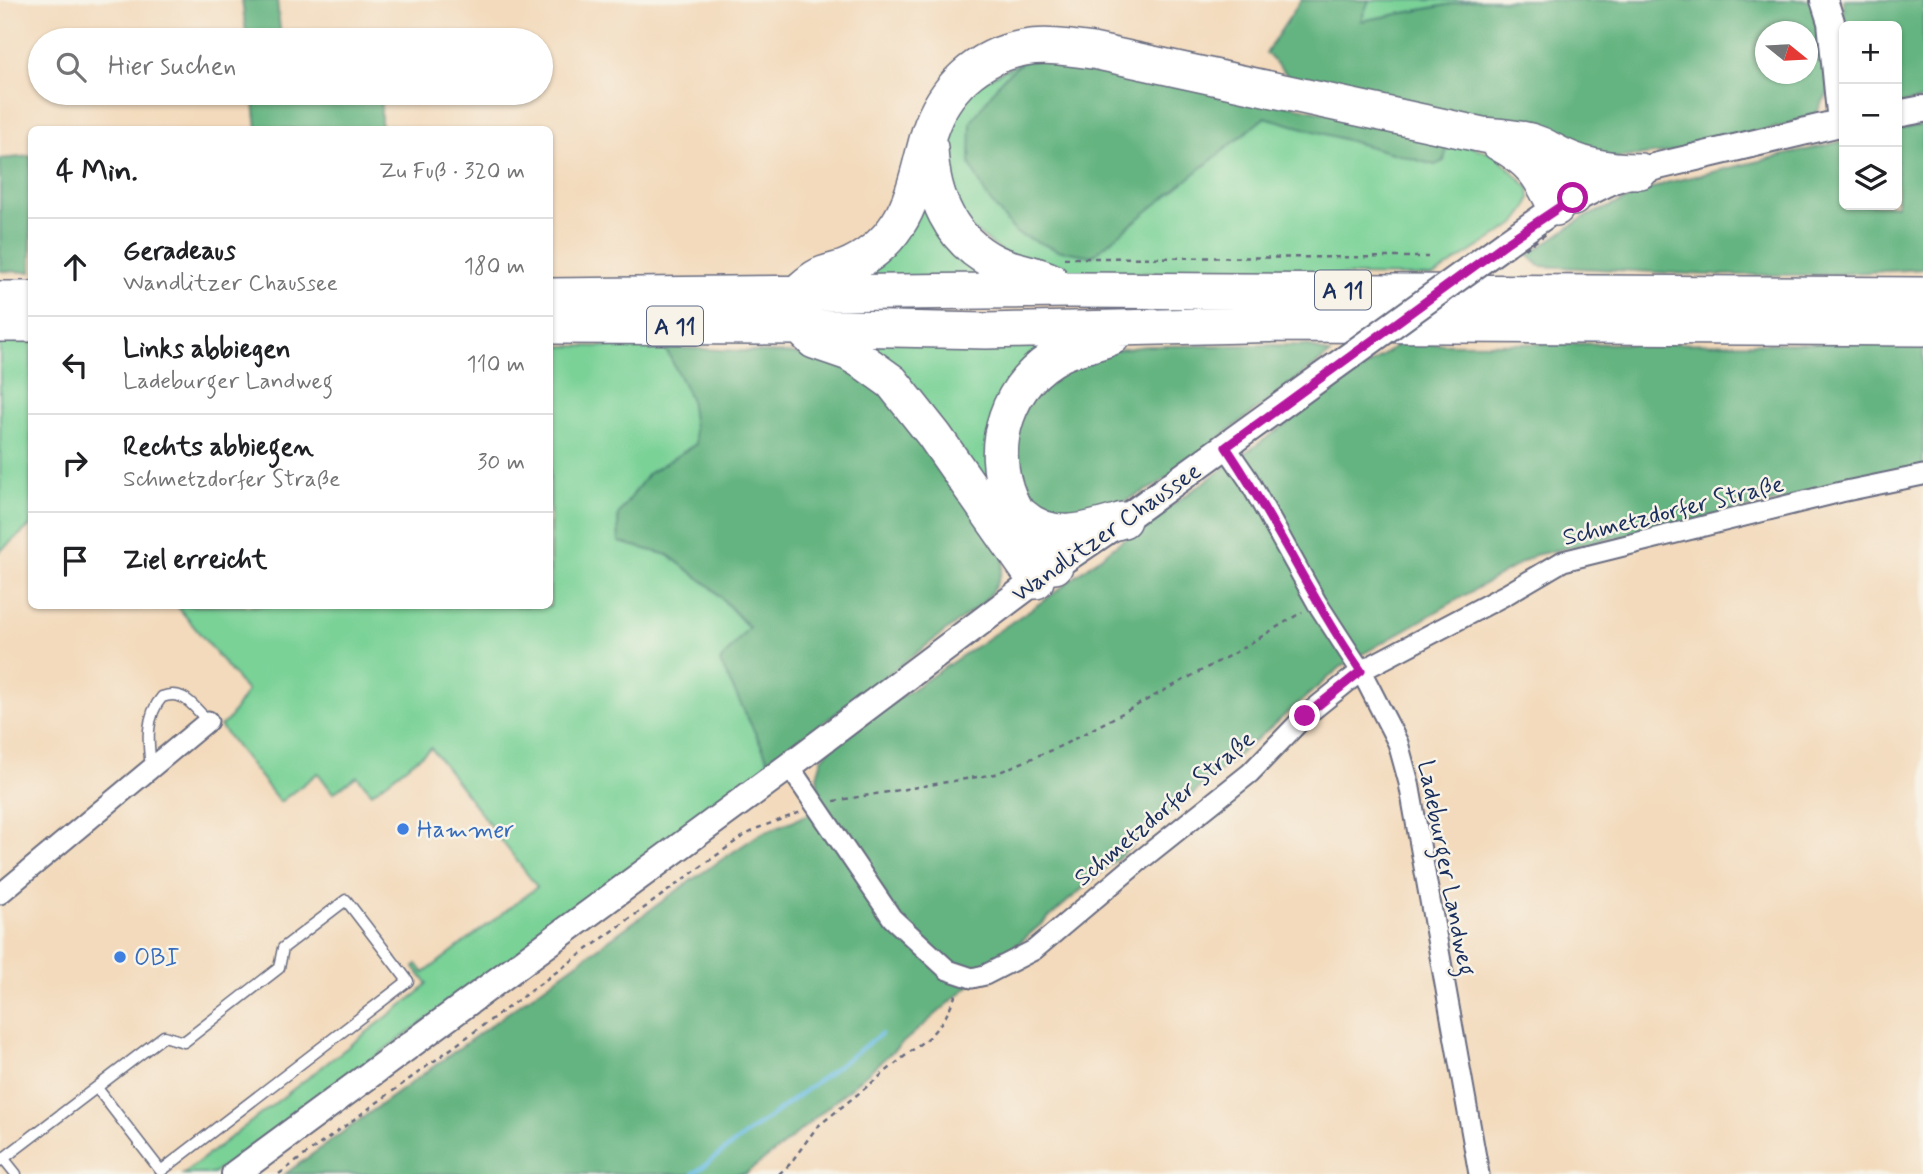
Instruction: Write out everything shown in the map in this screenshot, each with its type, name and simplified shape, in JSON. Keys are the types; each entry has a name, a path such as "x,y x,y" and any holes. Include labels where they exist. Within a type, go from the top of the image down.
{"highway":[{"path":"1045,573 892,382 849,354 814,341 798,311 818,276 865,258 886,240 899,223 943,101 961,79 982,63 1025,47 1093,51 1483,135 1514,137 1549,149 1583,166 1640,171"},
{"path":"929,134 930,170 936,194 947,219 959,236 993,262 1042,276 1070,290"},
{"path":"1483,135 1525,159 1565,203"},
{"path":"1549,149 1566,169 1565,203"},
{"name":"A 11","path":"553,326 798,311 1070,290 1923,295"},
{"name":"A 11","path":"553,296 798,311 986,331 1288,324 1923,328"},
{"path":"0,299 28,299"},
{"path":"0,324 28,324"},
{"path":"1045,573 1003,482 999,458 1002,428 1012,402 1031,376 1061,354 1110,338 1129,326"},
{"path":"1014,510 1035,525 1064,534 1078,533 1123,520"}],"main road":[{"path":"1824,0 1832,22 1839,86"},
{"path":"1902,113 1923,110"},
{"name":"Wandlitzer Chaussee","path":"243,1168 789,766 1045,573 1226,447 1565,203 1604,184 1640,171 1839,124"}],"street":[{"name":"Ladeburger Landweg","path":"1226,447 1248,480 1317,603 1361,671 1398,743 1409,783 1479,1174"},
{"name":"Schmetzdorfer Straße","path":"964,977 985,975 1034,950 1250,773 1305,716 1361,671 1507,594 1563,561 1841,492 1923,475"},
{"path":"0,894 208,721"},
{"path":"789,766 892,918 948,970 964,977"}],"lane":[{"path":"151,768 151,711 162,696 183,696 208,721"},
{"path":"16,1174 2,1160 164,1036 184,1042 279,968 283,948 345,900 408,981 159,1173 97,1088"}],"path":[{"path":"1055,257 1428,257"},
{"path":"279,1174 739,839 758,828 827,802 995,775 1063,745 1236,652 1317,603"},
{"path":"779,1174 789,1166 817,1127 930,1035 945,1018 964,977"}],"green space":[{"path":"242,0 277,0 280,28 246,28"},
{"path":"1301,0 1369,0 1361,21 1474,0 1816,0 1829,91 1817,112 1784,126 1664,153 1605,159 1291,79 1266,53"},
{"path":"1369,0 1474,0 1360,21"},
{"path":"1843,0 1923,0 1923,100 1902,103 1902,21 1844,21"},
{"path":"1059,58 1444,137 1447,147 1444,161 1435,165 1265,117 1092,256 1057,250 1016,233 987,197 970,164 971,122 1002,79 1025,60"},
{"path":"1025,60 1092,255 1265,117 1435,165 1444,137 1496,155 1529,188 1530,198 1515,224 1433,276 1051,272 1018,264 954,215 944,131 973,86"},
{"path":"254,105 381,105 381,126 257,126"},
{"path":"1923,125 1923,269 1818,275 1709,275 1540,266 1528,255 1583,218 1666,183 1839,142 1839,210 1902,210 1902,129"},
{"path":"28,156 28,272 0,271 0,159"},
{"path":"924,181 1004,277 852,278"},
{"path":"1062,339 1012,525 852,342"},
{"path":"0,342 28,342 28,528 0,551"},
{"path":"1923,343 1923,470 1535,555 1342,666 780,1148 745,1174 285,1174 693,879 760,834 812,813 819,794 817,776 822,759 837,740 1049,597 1120,542 1399,344"},
{"path":"1306,345 1330,354 1157,485 1088,520 1065,523 1019,495 1013,479 1021,407 1066,364 1111,351 1145,346"},
{"path":"553,346 665,347 691,398 696,444 648,474 618,515 619,542 668,555 711,587 749,628 721,663 770,763 704,819 213,1174 183,1174 418,993 427,983 414,967 417,964 424,973 537,887 431,748 372,793 357,776 333,793 318,773 280,802 220,726 228,720 247,691 179,609 553,609"},
{"path":"665,347 797,354 850,365 885,386 1004,555 998,581 983,603 770,763 720,662 749,627 711,587 668,555 619,542 618,515 648,474 696,444 690,398"}],"waterway":[{"path":"693,1174 881,1034"}],"place":[{"name":"Hammer","path":"403,829"},
{"name":"OBI","path":"120,957"}],"route":[{"path":"1305,716 1361,671 1317,603 1300,569 1226,447 1506,243 1573,198"}]}
